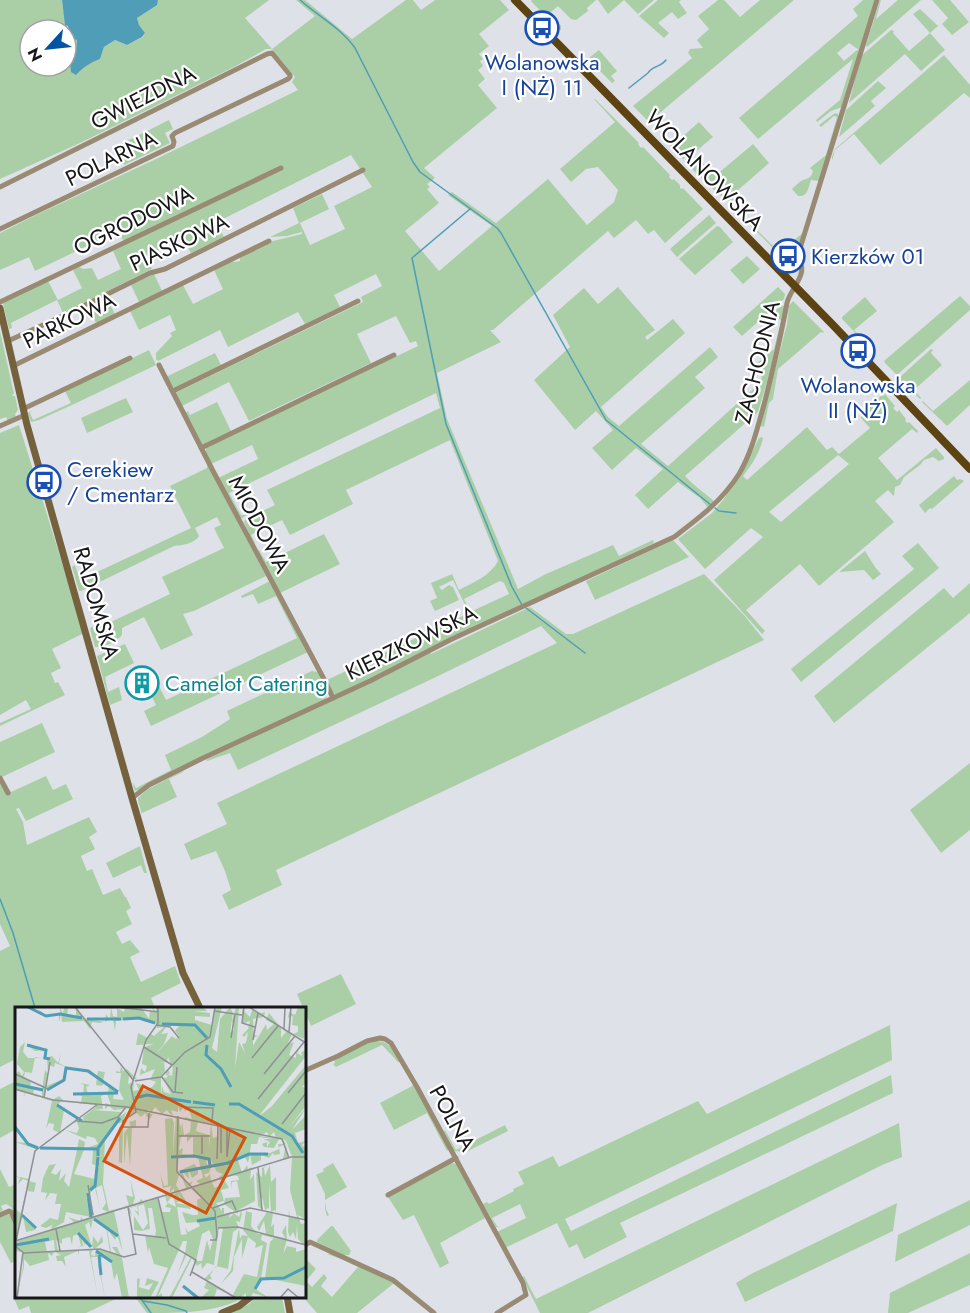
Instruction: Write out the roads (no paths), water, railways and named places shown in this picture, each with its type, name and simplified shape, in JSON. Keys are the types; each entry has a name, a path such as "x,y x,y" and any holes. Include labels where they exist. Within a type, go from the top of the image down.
{"main road":[{"name":"WOLANOWSKA","path":"515,0 970,469"}],"street":[{"name":"ZACHODNIA","path":"674,537 716,504 739,474 748,456 777,353 787,302 803,270 797,258 877,0"},
{"name":"GWIEZDNA","path":"0,187 267,54 272,53 275,56 290,75 288,79"},
{"name":"POLARNA","path":"0,229 173,146 172,136 175,133 288,79"},
{"name":"OGRODOWA","path":"0,302 280,168"},
{"name":"PIASKOWA","path":"8,341 150,273 165,269 363,170"},
{"name":"PARKOWA","path":"14,366 269,241"},
{"path":"769,260 781,255 797,258"},
{"path":"173,391 358,301"},
{"name":"RADOMSKA","path":"0,308 24,412 132,798 183,973 200,1007"},
{"path":"201,448 394,355"},
{"path":"0,426 130,358"},
{"name":"MIODOWA","path":"159,365 333,698"},
{"name":"KIERZKOWSKA","path":"132,798 166,776 674,537"},
{"path":"0,778 8,793"},
{"name":"POLNA","path":"306,1070 367,1041 380,1038 391,1043 456,1158 526,1290 526,1295 496,1313"},
{"path":"388,1195 456,1158"},
{"path":"0,1215 9,1211 15,1221"},
{"path":"306,1245 310,1242 393,1280 434,1313"},
{"path":"222,1313 239,1306 249,1298"},
{"path":"287,1298 290,1313"}],"water":[{"path":"62,0 158,0 157,5 137,18 145,33 142,37 127,45 115,40 104,47 100,59 78,73 78,18 64,18"}],"waterway":[{"path":"300,0 336,28 355,48 420,172 501,233 606,420 711,505"},
{"path":"629,88 666,60"},
{"path":"470,209 412,258 446,424 512,587 522,605"},
{"path":"715,508 719,511 736,513"},
{"path":"526,608 585,653"},
{"path":"0,899 13,933 35,1007"},
{"path":"140,1298 151,1313"},
{"path":"143,1301 167,1305 187,1313"}],"place":[{"name":"Wolanowska I (NŻ) 11","path":"542,28"},
{"name":"Kierzków 01","path":"788,256"},
{"name":"Wolanowska II (NŻ)","path":"858,351"},
{"name":"Cerekiew / Cmentarz","path":"44,482"},
{"name":"Camelot Catering","path":"142,683"}]}
